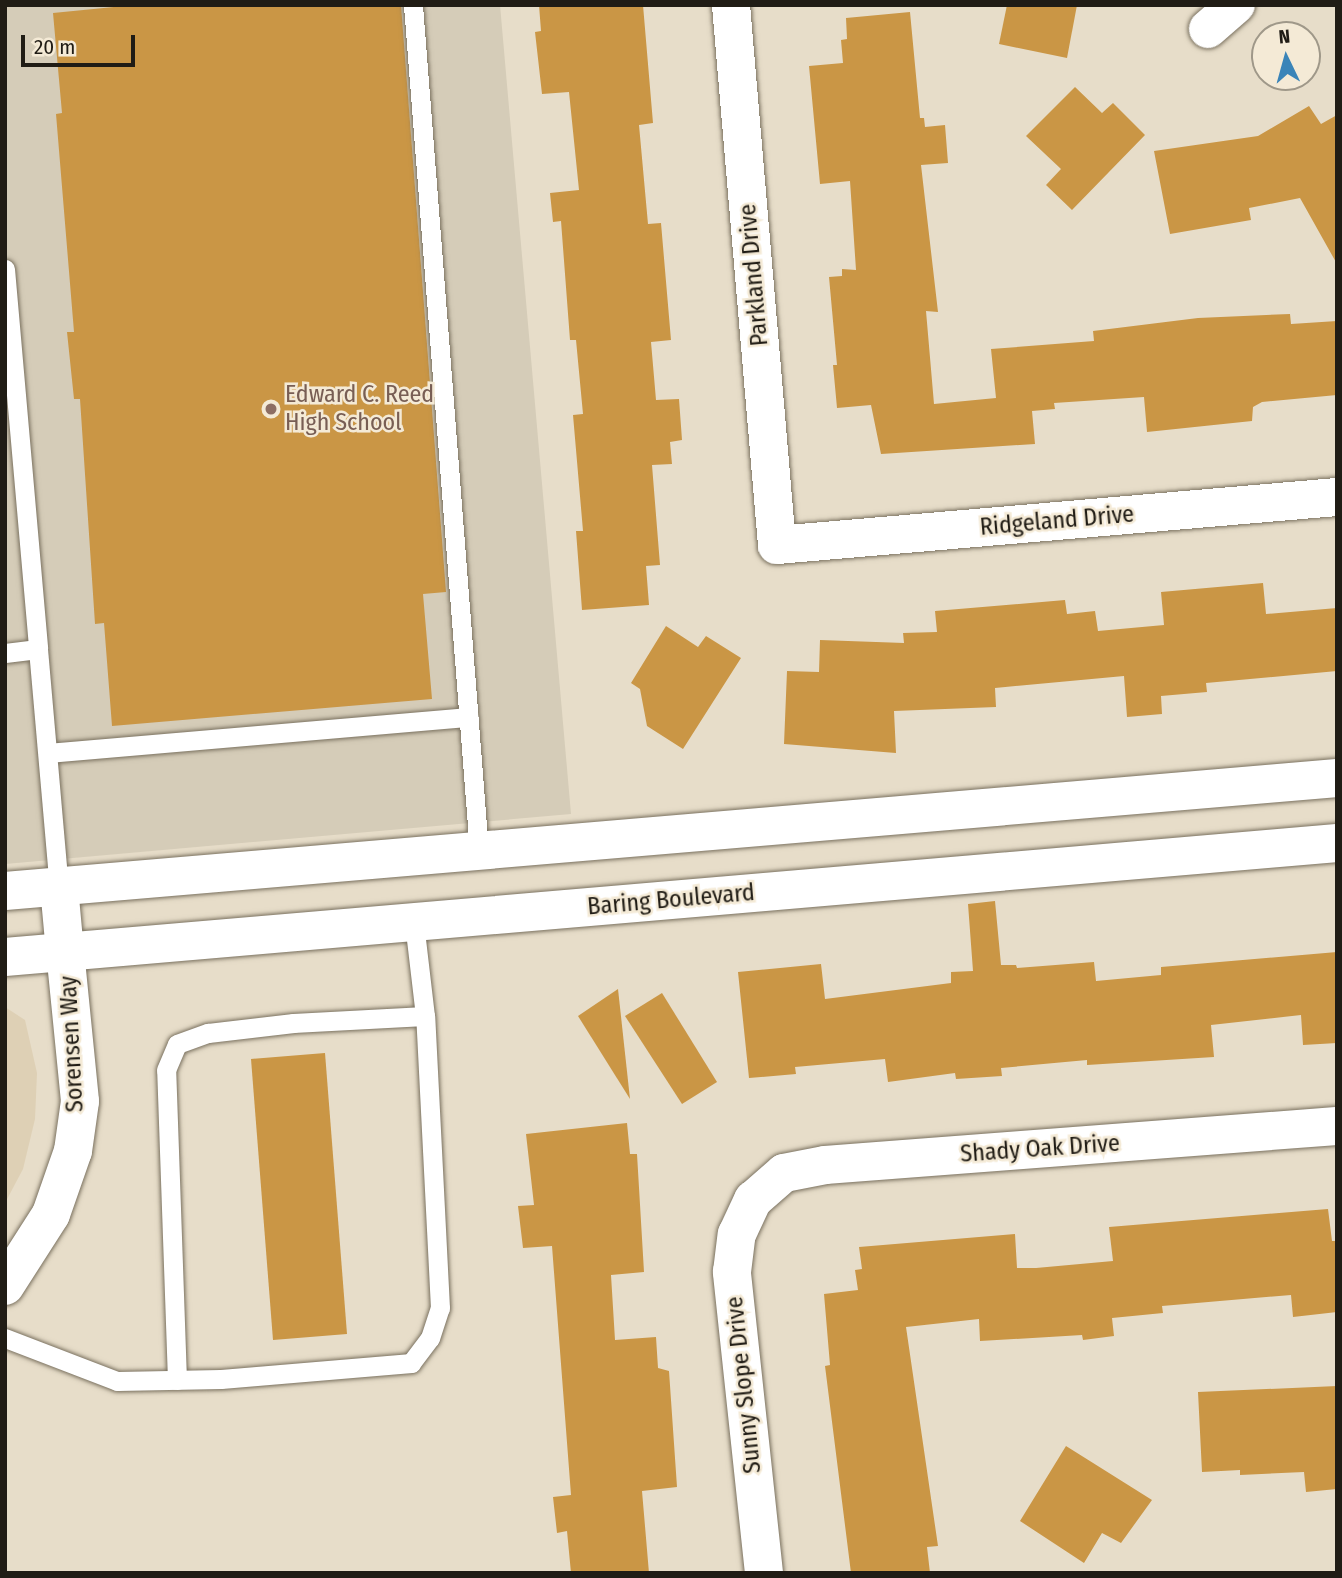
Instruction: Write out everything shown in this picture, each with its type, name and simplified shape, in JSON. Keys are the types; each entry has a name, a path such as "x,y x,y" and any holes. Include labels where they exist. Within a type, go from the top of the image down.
{"main road":[{"name":"Parkland Drive","path":"731,5 777,545"},
{"name":"Ridgeland Drive","path":"777,545 1337,497"},
{"path":"5,891 1337,778"},
{"name":"Baring Boulevard","path":"5,957 1337,843"},
{"name":"Sorensen Way","path":"5,1286 51,1214 73,1151 79,1101 59,887"},
{"name":"Shady Oak Drive","path":"753,1200 784,1173 825,1165 1337,1126"},
{"name":"Sunny Slope Drive","path":"753,1200 737,1234 732,1272 764,1573"}],"lane":[{"path":"413,5 479,850"},
{"path":"5,269 59,887"},
{"path":"5,653 38,649"},
{"path":"48,753 468,717"},
{"path":"5,1338 117,1381 177,1380 411,1363 429,1338 440,1308 425,1016 414,922"},
{"path":"177,1380 166,1070 177,1044 208,1033 293,1023 425,1016"}],"shaded area":[{"name":"Edward C. Reed High School","path":"5,5 500,5 571,814 5,864"},
{"path":"5,1007 25,1020 37,1073 35,1119 23,1169 5,1203"}],"building":[{"path":"134,5 401,5 446,592 423,594 432,699 112,726 104,623 95,624 80,399 74,399 67,332 74,332 56,114 62,113 53,13"},
{"path":"539,5 643,5 653,123 639,125 648,224 661,223 671,340 651,342 656,400 679,399 682,440 670,442 672,464 652,465 660,565 646,566 649,605 582,610 576,531 583,531 573,415 583,414 576,340 570,340 561,221 553,222 550,193 579,190 569,92 542,94 535,32 541,31"},
{"path":"1007,5 1077,5 1067,58 999,44"},
{"path":"910,12 920,118 924,118 925,127 945,125 948,163 921,165 938,312 926,311 934,404 996,398 991,349 1094,341 1093,331 1198,318 1290,314 1291,324 1337,321 1337,395 1262,402 1253,407 1252,421 1147,432 1144,397 1054,403 1055,409 1032,411 1035,444 881,454 871,405 837,408 833,365 837,365 829,277 842,276 842,269 856,270 850,181 820,184 809,66 843,63 841,40 847,39 846,18"},
{"path":"1075,87 1102,113 1113,103 1145,135 1072,210 1046,185 1061,169 1026,136"},
{"path":"1309,106 1321,124 1337,115 1337,264 1300,198 1249,208 1251,220 1170,234 1154,151 1258,136"},
{"path":"1263,583 1266,614 1337,608 1337,671 1206,683 1207,692 1161,696 1162,714 1127,717 1124,676 995,688 996,707 894,711 896,753 784,744 787,671 819,672 820,640 904,643 903,633 937,632 935,611 1065,600 1067,614 1095,611 1098,631 1164,625 1161,592"},
{"path":"666,626 698,647 706,636 741,658 683,749 647,726 640,689 631,683"},
{"path":"995,901 1001,965 1016,965 1017,968 1094,962 1096,981 1161,975 1161,967 1337,952 1337,1043 1303,1045 1301,1015 1211,1025 1214,1057 1087,1065 1087,1060 1001,1068 1002,1076 956,1079 955,1073 888,1082 885,1059 795,1067 796,1074 749,1078 738,972 821,964 825,999 951,983 951,972 973,971 968,904"},
{"path":"618,989 630,1099 578,1016"},
{"path":"662,993 717,1082 682,1104 625,1016"},
{"path":"325,1053 347,1334 273,1340 251,1059"},
{"path":"627,1123 630,1154 637,1154 644,1272 611,1275 615,1340 656,1337 658,1368 669,1371 677,1487 642,1491 649,1573 571,1573 567,1531 557,1533 553,1497 571,1495 552,1246 523,1248 518,1206 534,1205 526,1134"},
{"path":"1328,1209 1332,1241 1337,1241 1337,1312 1293,1317 1291,1295 1162,1306 1163,1313 1112,1318 1114,1336 1083,1340 1082,1335 980,1341 979,1319 906,1327 938,1546 927,1547 930,1573 851,1573 825,1366 830,1365 824,1294 858,1290 855,1270 862,1269 859,1247 1015,1234 1017,1268 1036,1268 1113,1261 1109,1227"},
{"path":"1337,1386 1337,1489 1306,1492 1304,1472 1240,1475 1240,1470 1202,1472 1198,1392"},
{"path":"1066,1446 1152,1500 1121,1543 1102,1533 1084,1563 1020,1521"}],"place":[{"name":"Edward C. Reed High School","path":"271,409"}]}
